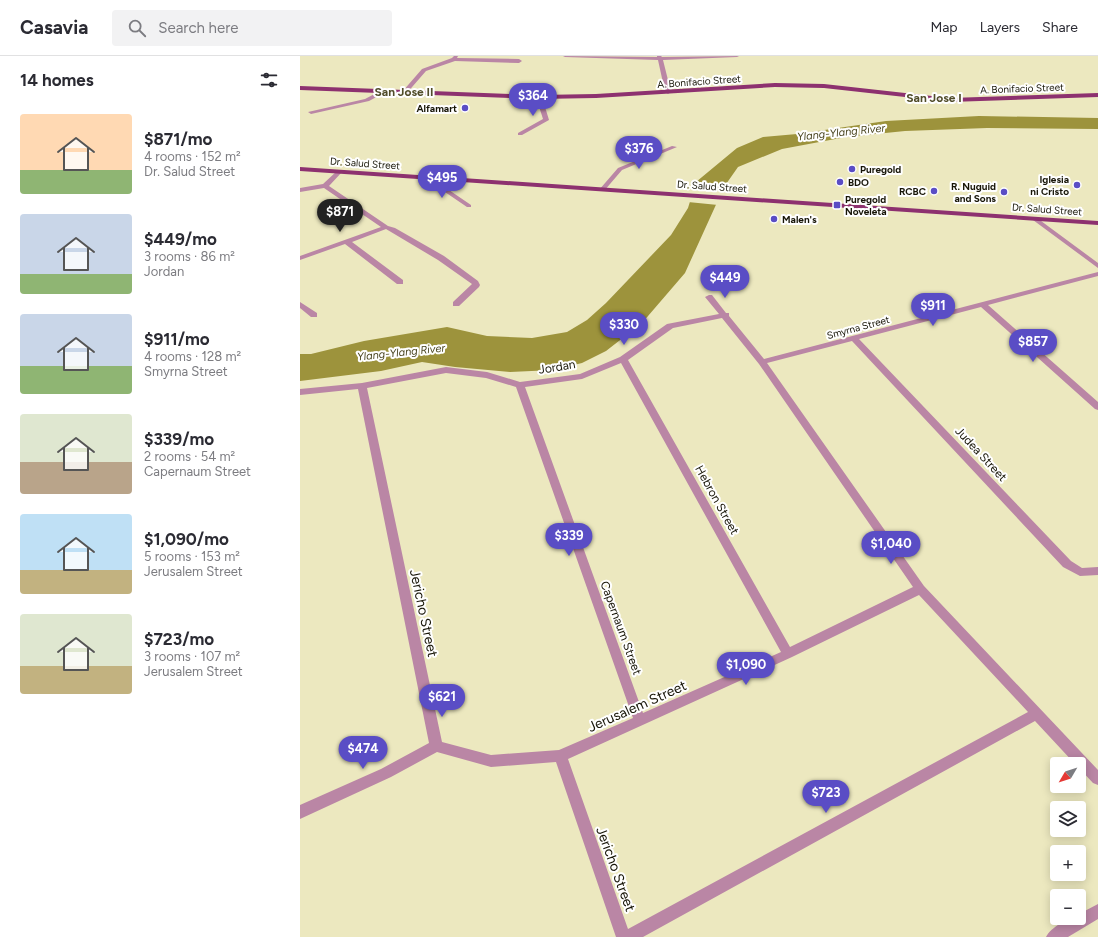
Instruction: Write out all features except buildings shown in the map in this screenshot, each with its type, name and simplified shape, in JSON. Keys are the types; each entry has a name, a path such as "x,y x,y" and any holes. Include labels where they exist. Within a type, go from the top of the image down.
{"main road":[{"name":"A. Bonifacio Street","path":"300,88 539,97 668,92 775,85 884,91 950,100 1098,95"},
{"name":"Dr. Salud Street","path":"300,169 602,190 749,198 1098,223"}],"street":[{"path":"565,56 659,58 737,56"},
{"path":"404,93 424,70 455,58 519,60"},
{"path":"659,58 668,92"},
{"path":"311,112 367,100 382,92"},
{"path":"520,134 546,120 539,97"},
{"path":"602,190 620,169 674,147"},
{"path":"300,190 325,186 339,172"},
{"path":"445,179 442,186 444,189 469,206"},
{"path":"325,186 386,227 393,229 441,258 475,283 476,285 456,304"},
{"path":"1035,219 1098,266"},
{"path":"300,258 386,227"},
{"path":"346,241 400,282"},
{"name":"Smyrna Street","path":"762,362 1098,274"},
{"path":"710,297 726,315 762,362 920,588 1098,780"},
{"path":"300,304 314,316"},
{"path":"982,304 1098,407"},
{"name":"Jordan","path":"520,385 582,376 623,359 670,326 726,315"},
{"name":"Judea Street","path":"854,338 1067,564 1080,572 1098,571"},
{"name":"Hebron Street","path":"623,359 788,654"},
{"path":"300,392 362,386 446,370 468,371 520,385"},
{"name":"Capernaum Street","path":"520,385 640,721"},
{"name":"Jericho Street","path":"362,386 436,746"},
{"name":"Jerusalem Street","path":"560,756 788,654 920,588"},
{"path":"628,937 1036,714"},
{"path":"300,812 386,773 436,746 491,762 560,756"},
{"name":"Jericho Street","path":"560,756 624,937"},
{"path":"1054,937 1098,911"}],"water":[{"name":"Ylang-Ylang River","path":"979,116 1098,118 1098,129 987,128 905,131 846,137 782,149 738,167 724,187 685,273 642,323 606,351 582,363 553,370 510,372 455,367 422,362 381,371 300,381 300,354 311,354 364,341 447,327 487,336 532,338 567,332 587,320 606,303 671,235 688,208 696,182 737,148 763,137 797,134 886,121"}],"pier":[{"path":"692,186 725,189 718,205 688,202"}],"place":[{"name":"Alfamart","path":"465,108"},
{"name":"Puregold","path":"852,169"},
{"name":"BDO","path":"840,182"},
{"name":"Iglesia ni Cristo","path":"1077,185"},
{"name":"RCBC","path":"934,191"},
{"name":"R. Nuguid and Sons","path":"1004,192"},
{"name":"Puregold Noveleta","path":"837,205"},
{"name":"Malen's","path":"774,219"}],"district":[{"name":"San Jose II","path":"404,92"},
{"name":"San Jose I","path":"934,98"}]}
